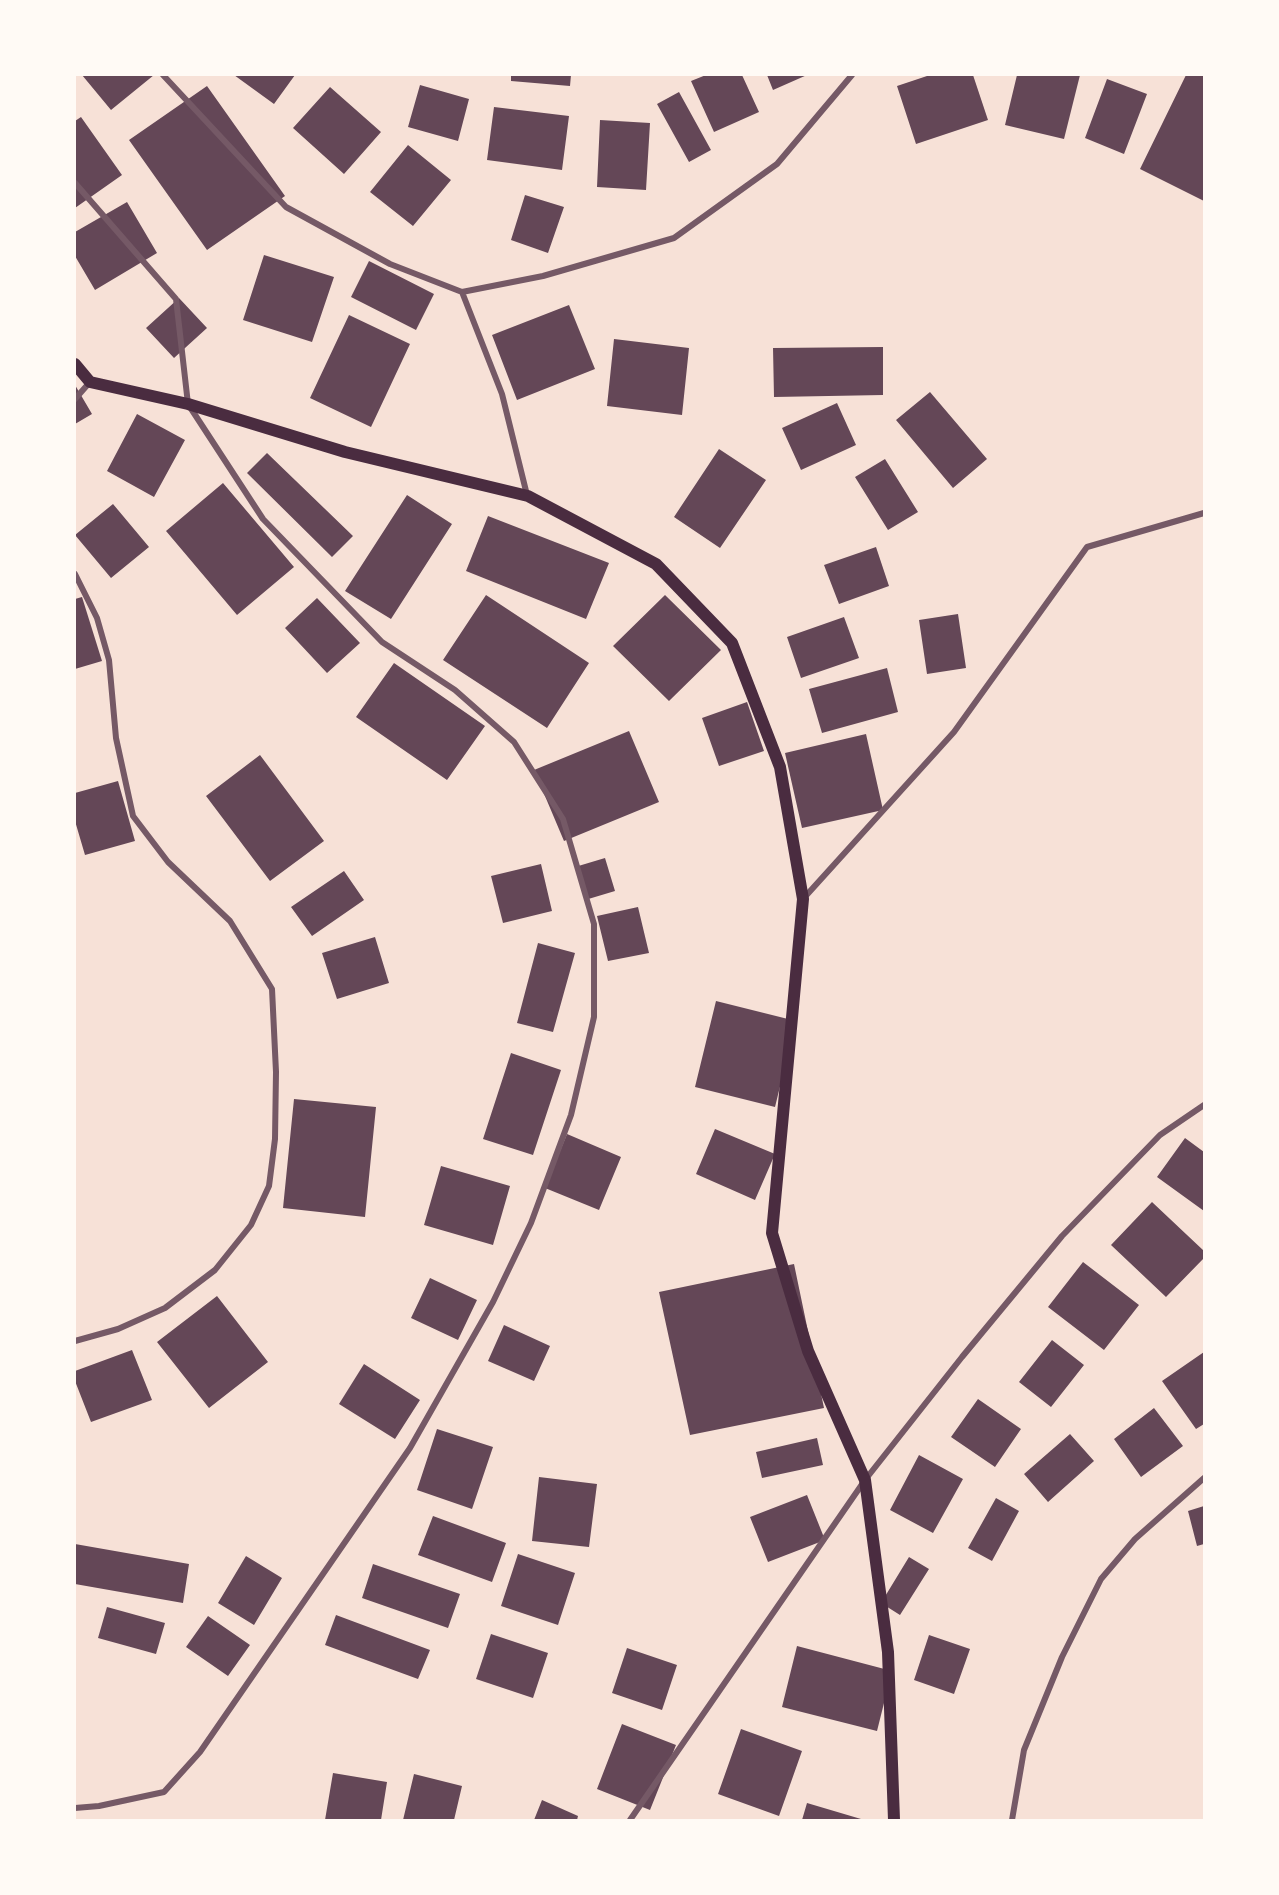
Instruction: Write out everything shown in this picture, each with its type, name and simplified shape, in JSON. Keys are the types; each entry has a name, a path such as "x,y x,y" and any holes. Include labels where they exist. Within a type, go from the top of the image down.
{"main road":[{"path":"75,364 90,382 188,404 345,452 528,496 656,564 732,643 780,767 804,899 772,1233 808,1351 865,1480 888,1652 894,1820"}],"street":[{"path":"163,75 286,207 390,264 462,292 543,276 674,238 777,164 852,75"},
{"path":"75,183 176,299 188,404 263,519 382,642 454,690 514,742 563,819 594,924 594,1017 571,1115 531,1223 493,1302 410,1448 200,1752 164,1792 99,1806 75,1808"},
{"path":"462,292 502,394 528,496"},
{"path":"75,399 90,382"},
{"path":"804,899 954,732 1087,547 1204,513"},
{"path":"75,574 97,618 109,660 116,738 133,816 168,862 231,921 272,989 276,1072 275,1139 269,1186 251,1225 215,1270 165,1308 118,1329 75,1341"},
{"path":"630,1820 865,1480 1062,1236 1160,1135 1204,1105"},
{"path":"1011,1820 1024,1750 1062,1657 1101,1579 1135,1539 1204,1478"}],"building":[{"path":"82,75 154,75 111,110"},
{"path":"234,75 295,75 274,104"},
{"path":"511,75 571,75 570,86 511,81"},
{"path":"706,75 742,75 759,112 714,132 691,81"},
{"path":"767,75 807,75 773,90"},
{"path":"930,75 973,75 988,120 916,144 897,86"},
{"path":"1017,75 1080,75 1064,139 1005,125"},
{"path":"1186,75 1204,75 1204,201 1140,169"},
{"path":"1107,79 1147,94 1124,154 1085,138"},
{"path":"420,85 469,99 458,141 408,127"},
{"path":"207,86 285,196 207,250 129,140"},
{"path":"330,87 381,132 344,174 293,128"},
{"path":"679,92 711,150 689,162 657,104"},
{"path":"494,107 569,116 562,170 487,160"},
{"path":"81,117 122,175 75,208 75,121"},
{"path":"600,120 650,123 646,190 597,187"},
{"path":"408,145 451,180 413,226 370,192"},
{"path":"525,195 564,207 548,253 511,240"},
{"path":"127,202 157,253 95,290 75,256 75,232"},
{"path":"264,255 334,277 312,342 243,320"},
{"path":"369,261 434,294 416,330 351,297"},
{"path":"179,298 207,328 174,358 146,328"},
{"path":"569,305 595,369 517,400 492,335"},
{"path":"349,315 410,344 371,427 310,398"},
{"path":"614,339 689,348 682,415 607,406"},
{"path":"883,347 883,395 774,397 773,348"},
{"path":"75,385 92,414 75,424"},
{"path":"930,392 987,459 953,488 896,420"},
{"path":"837,403 856,445 801,470 782,428"},
{"path":"137,414 185,440 154,497 107,471"},
{"path":"719,449 766,480 720,548 674,517"},
{"path":"267,453 353,536 332,557 247,473"},
{"path":"885,459 918,512 888,530 855,477"},
{"path":"223,483 294,567 237,615 166,531"},
{"path":"407,495 452,524 391,619 345,591"},
{"path":"113,504 149,547 111,578 75,535"},
{"path":"488,516 609,563 586,619 466,571"},
{"path":"876,547 889,586 839,604 824,565"},
{"path":"486,595 589,663 547,728 443,660"},
{"path":"665,595 721,650 669,701 613,646"},
{"path":"82,597 102,661 75,669 75,599"},
{"path":"317,598 360,643 327,673 285,628"},
{"path":"958,614 966,668 927,674 919,620"},
{"path":"844,617 859,658 801,678 787,637"},
{"path":"394,663 485,726 447,780 356,717"},
{"path":"887,668 898,712 822,733 809,689"},
{"path":"747,702 764,751 719,766 702,718"},
{"path":"629,731 659,802 564,841 534,770"},
{"path":"866,734 883,810 802,828 785,753"},
{"path":"260,755 324,841 270,881 206,796"},
{"path":"118,781 135,841 85,855 75,821 75,793"},
{"path":"605,858 615,891 585,900 575,867"},
{"path":"541,864 552,911 503,923 491,876"},
{"path":"344,871 364,900 312,936 291,907"},
{"path":"638,907 649,953 608,961 597,916"},
{"path":"375,937 389,983 337,999 322,953"},
{"path":"538,943 575,953 553,1032 517,1023"},
{"path":"716,1001 796,1021 775,1107 695,1087"},
{"path":"511,1053 561,1070 533,1155 483,1139"},
{"path":"294,1099 376,1107 365,1217 283,1208"},
{"path":"715,1129 775,1154 755,1200 696,1174"},
{"path":"567,1134 621,1157 599,1210 545,1188"},
{"path":"1185,1138 1204,1152 1204,1211 1157,1177"},
{"path":"441,1166 510,1186 493,1245 424,1225"},
{"path":"1152,1202 1204,1251 1204,1258 1166,1297 1111,1245"},
{"path":"1083,1262 1139,1305 1104,1350 1048,1307"},
{"path":"794,1264 824,1408 690,1435 659,1292"},
{"path":"430,1278 477,1300 458,1340 411,1318"},
{"path":"217,1296 268,1362 209,1408 157,1342"},
{"path":"504,1325 550,1346 534,1381 488,1361"},
{"path":"1052,1340 1084,1365 1051,1407 1019,1382"},
{"path":"132,1350 152,1400 91,1422 75,1381 75,1371"},
{"path":"1204,1352 1204,1424 1196,1429 1162,1381"},
{"path":"364,1364 420,1400 395,1439 339,1404"},
{"path":"978,1399 1021,1429 995,1467 951,1437"},
{"path":"1154,1408 1183,1446 1141,1477 1114,1439"},
{"path":"437,1429 493,1447 472,1509 417,1490"},
{"path":"1070,1434 1094,1461 1048,1502 1024,1474"},
{"path":"817,1438 823,1465 762,1478 756,1452"},
{"path":"919,1455 963,1479 933,1533 890,1510"},
{"path":"539,1477 597,1484 589,1547 532,1541"},
{"path":"807,1495 825,1540 768,1562 750,1517"},
{"path":"996,1498 1019,1511 992,1561 968,1548"},
{"path":"1204,1506 1204,1544 1197,1546 1188,1511"},
{"path":"433,1516 506,1543 492,1582 418,1555"},
{"path":"75,1544 189,1564 183,1603 75,1584"},
{"path":"518,1554 575,1573 558,1625 501,1606"},
{"path":"246,1556 282,1578 254,1625 218,1603"},
{"path":"909,1557 929,1569 900,1615 881,1603"},
{"path":"373,1564 460,1594 448,1628 362,1598"},
{"path":"107,1607 165,1623 156,1654 98,1638"},
{"path":"336,1615 430,1650 418,1679 325,1645"},
{"path":"208,1616 250,1645 228,1676 186,1647"},
{"path":"491,1634 548,1653 533,1698 476,1679"},
{"path":"929,1635 970,1649 954,1694 914,1680"},
{"path":"797,1646 892,1671 877,1731 782,1707"},
{"path":"627,1648 677,1665 662,1710 612,1693"},
{"path":"622,1724 676,1745 650,1810 597,1789"},
{"path":"741,1729 802,1751 779,1816 718,1794"},
{"path":"333,1773 387,1782 381,1820 325,1820"},
{"path":"414,1774 462,1786 454,1820 403,1820"},
{"path":"542,1800 578,1816 577,1820 534,1820"},
{"path":"807,1803 861,1819 861,1820 802,1820"}]}
